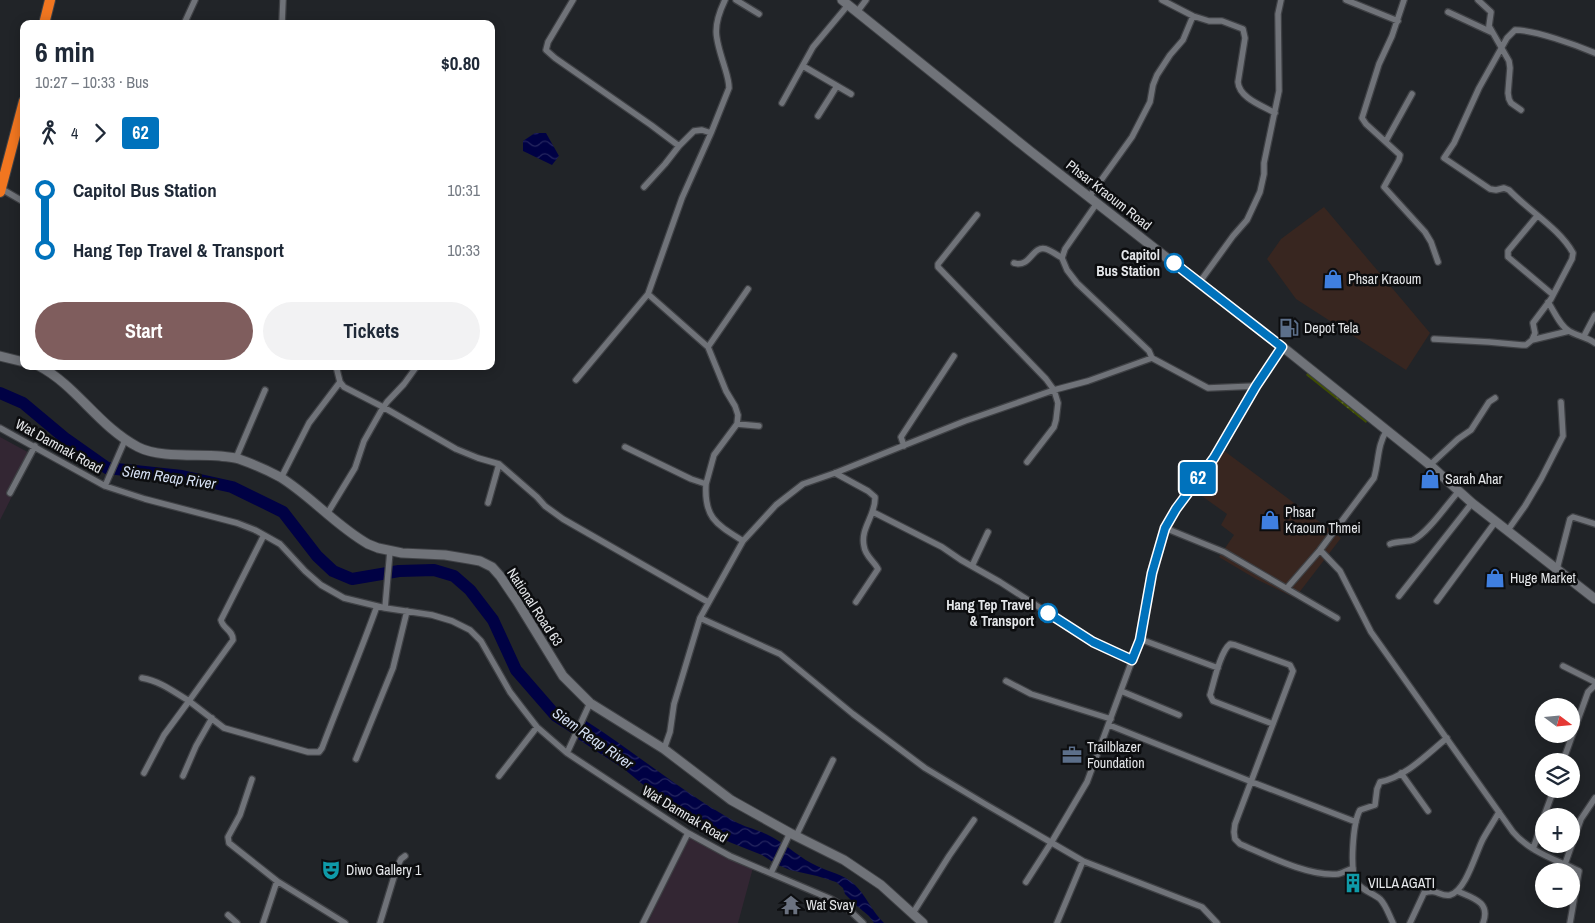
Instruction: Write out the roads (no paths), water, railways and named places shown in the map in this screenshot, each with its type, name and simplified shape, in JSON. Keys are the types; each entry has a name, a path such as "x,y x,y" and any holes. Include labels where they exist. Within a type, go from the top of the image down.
{"highway":[{"path":"45,20 50,0"},
{"path":"0,190 20,116"}],"street":[{"path":"186,20 195,0"},
{"path":"282,0 282,20"},
{"path":"572,0 548,42 546,50 678,146"},
{"path":"576,380 648,294 682,198 727,94 729,84 719,50 715,26 725,0"},
{"path":"736,0 759,14"},
{"path":"857,12 866,0"},
{"path":"1162,0 1193,16 1209,21 1222,21 1243,29 1245,38 1238,87 1241,92 1275,113"},
{"path":"1199,283 1247,220 1255,206 1264,174 1264,163 1279,91 1277,49 1278,14 1281,0"},
{"path":"1346,0 1398,20"},
{"path":"1361,7 1364,0"},
{"path":"1404,0 1398,20 1380,60 1362,116 1363,121 1386,141 1400,157 1384,186 1425,232 1431,242 1438,262"},
{"path":"1478,0 1491,12 1489,26 1491,32 1508,61 1510,68 1509,100 1522,110"},
{"path":"782,103 813,47 845,2"},
{"name":"Phsar Kraoum Road","path":"845,2 1093,200 1387,430 1472,503 1595,599"},
{"path":"1448,12 1491,32"},
{"path":"1062,258 1065,249 1093,200 1132,137 1150,102 1157,75 1183,40 1193,16"},
{"path":"1532,340 1535,333 1533,324 1536,317 1548,302 1565,274 1574,253 1567,244 1509,190 1504,188 1490,189 1444,158 1454,143 1479,88 1501,48 1515,30 1523,30 1595,53"},
{"path":"803,66 851,94"},
{"path":"818,116 837,86"},
{"path":"1386,141 1412,94"},
{"path":"644,187 678,146 697,130 711,133"},
{"path":"0,190 20,200"},
{"path":"977,215 938,264 938,267 1046,379 1054,390 1058,403 1054,427 1027,462"},
{"path":"1537,216 1508,251 1508,257 1552,294"},
{"path":"1014,263 1025,263 1039,249 1048,250 1062,258 1077,283 1149,351 1152,358 1208,388 1256,386"},
{"path":"708,347 748,289"},
{"path":"648,294 708,347 726,391 735,406 738,415 737,424 714,455 706,484 705,500 709,514 723,528 742,541"},
{"path":"1548,302 1569,331"},
{"path":"1584,336 1595,315"},
{"path":"1434,339 1526,345 1532,340 1569,331 1584,336 1595,343"},
{"path":"1026,882 1052,843 1087,782 1140,640 1152,573 1165,528 1176,509 1214,458 1256,386 1282,347"},
{"path":"0,356 20,361"},
{"path":"904,446 901,437 954,356"},
{"path":"664,749 670,732 674,704 700,618 742,541 776,505 803,484 965,421 1152,358"},
{"name":"National Road 63","path":"46,370 65,384 102,422 125,440 141,449 154,453 236,458 281,478 363,541 378,548 390,551 469,558 492,567 517,601 563,676 588,707 664,749 731,800 791,837 844,860 881,885 923,923"},
{"path":"337,370 340,382 344,387 384,407 456,449 499,464 545,506 563,519 708,602"},
{"path":"327,514 355,468 364,441 384,407 414,370"},
{"path":"281,478 309,423 340,382"},
{"path":"236,458 265,390"},
{"path":"1430,465 1458,439 1471,430 1489,402 1495,398"},
{"path":"1508,530 1541,479 1563,436 1561,402"},
{"path":"737,424 759,426"},
{"name":"Wat Damnak Road","path":"0,428 73,469 106,484 145,499 236,523 264,535 280,544 304,571 321,585 344,598 385,608 432,615 452,621 470,630 481,641 510,692 537,727 569,751 688,833 730,856 772,870 831,899 848,909 863,923"},
{"path":"1287,588 1320,550 1374,478 1381,440 1387,430"},
{"path":"106,484 125,440"},
{"path":"10,493 35,446"},
{"path":"626,446 706,484"},
{"path":"488,504 499,464"},
{"path":"835,473 868,491 875,497 873,512 865,530 864,547 869,558 878,569 856,602"},
{"path":"1390,544 1410,541 1422,534 1459,491"},
{"path":"1399,596 1472,503"},
{"path":"873,512 942,546 1093,642 1132,660"},
{"path":"1557,569 1570,519 1577,517 1595,524"},
{"path":"1436,601 1496,521"},
{"path":"1165,528 1224,552 1336,618"},
{"path":"972,566 988,532"},
{"path":"144,772 164,735 233,640 232,633 222,624 222,620 264,535"},
{"path":"1320,550 1340,571 1371,632 1522,842 1564,863"},
{"path":"385,608 390,551"},
{"path":"142,678 160,683 189,701 224,728 308,752 318,752 322,748 339,702 362,650 377,606"},
{"path":"356,759 393,668 407,611"},
{"path":"700,618 780,654 852,714 925,768 1052,843 1083,861 1202,907 1217,923"},
{"path":"1140,640 1218,668"},
{"path":"1273,724 1213,701 1210,695 1218,668 1226,647 1230,644 1290,666 1293,674 1235,824 1235,839 1240,844 1304,870 1339,874 1353,868"},
{"path":"1563,666 1595,683 1588,692 1566,753"},
{"path":"1006,681 1031,694 1110,722 1252,782 1356,822"},
{"path":"1121,691 1179,715"},
{"path":"569,751 588,707"},
{"path":"182,776 212,718"},
{"path":"499,776 537,727"},
{"path":"1393,923 1380,900 1358,885 1355,880 1353,868 1356,822 1360,810 1375,805 1379,783 1394,778 1447,738"},
{"path":"772,870 833,760"},
{"path":"1401,773 1428,811"},
{"path":"252,778 240,815 228,837 230,843 277,881 345,923"},
{"path":"1566,863 1581,819 1595,798"},
{"path":"1410,923 1424,893 1431,890 1450,895 1457,891 1470,871 1483,840 1500,812"},
{"path":"913,913 974,820"},
{"path":"642,923 688,833"},
{"path":"1533,849 1535,843"},
{"path":"380,923 397,867 405,856"},
{"path":"1057,923 1083,861"},
{"path":"263,923 277,881"},
{"path":"1457,891 1483,905 1485,910 1482,923"},
{"path":"1570,923 1573,908"},
{"path":"228,915 237,923"}],"water":[{"path":"535,133 546,133 559,156 552,165 523,151 523,141"},
{"path":"586,721 715,810 772,837 811,863 841,875 850,881 858,888 884,923 874,923 845,894 843,888 836,882 790,870 762,855 699,830 682,814 624,769 578,739"}],"waterway":[{"name":"Siem Reap River","path":"0,393 23,403 66,439 107,468 182,476 232,487 283,512 317,556 333,571 352,579 399,571 434,570 454,576 470,590 493,620 516,670 556,716 595,741"}],"place":[{"name":"Capitol Bus Station","path":"1174,263"},
{"name":"Phsar Kraoum","path":"1333,279"},
{"name":"Depot Tela","path":"1289,328"},
{"name":"Sarah Ahar","path":"1430,479"},
{"name":"Phsar Kraoum Thmei","path":"1270,520"},
{"name":"Huge Market","path":"1495,578"},
{"name":"Hang Tep Travel & Transport","path":"1048,613"},
{"name":"Trailblazer Foundation","path":"1072,755"},
{"name":"Diwo Gallery 1","path":"331,870"},
{"name":"VILLA AGATI","path":"1353,883"},
{"name":"Wat Svay","path":"791,905"}]}
